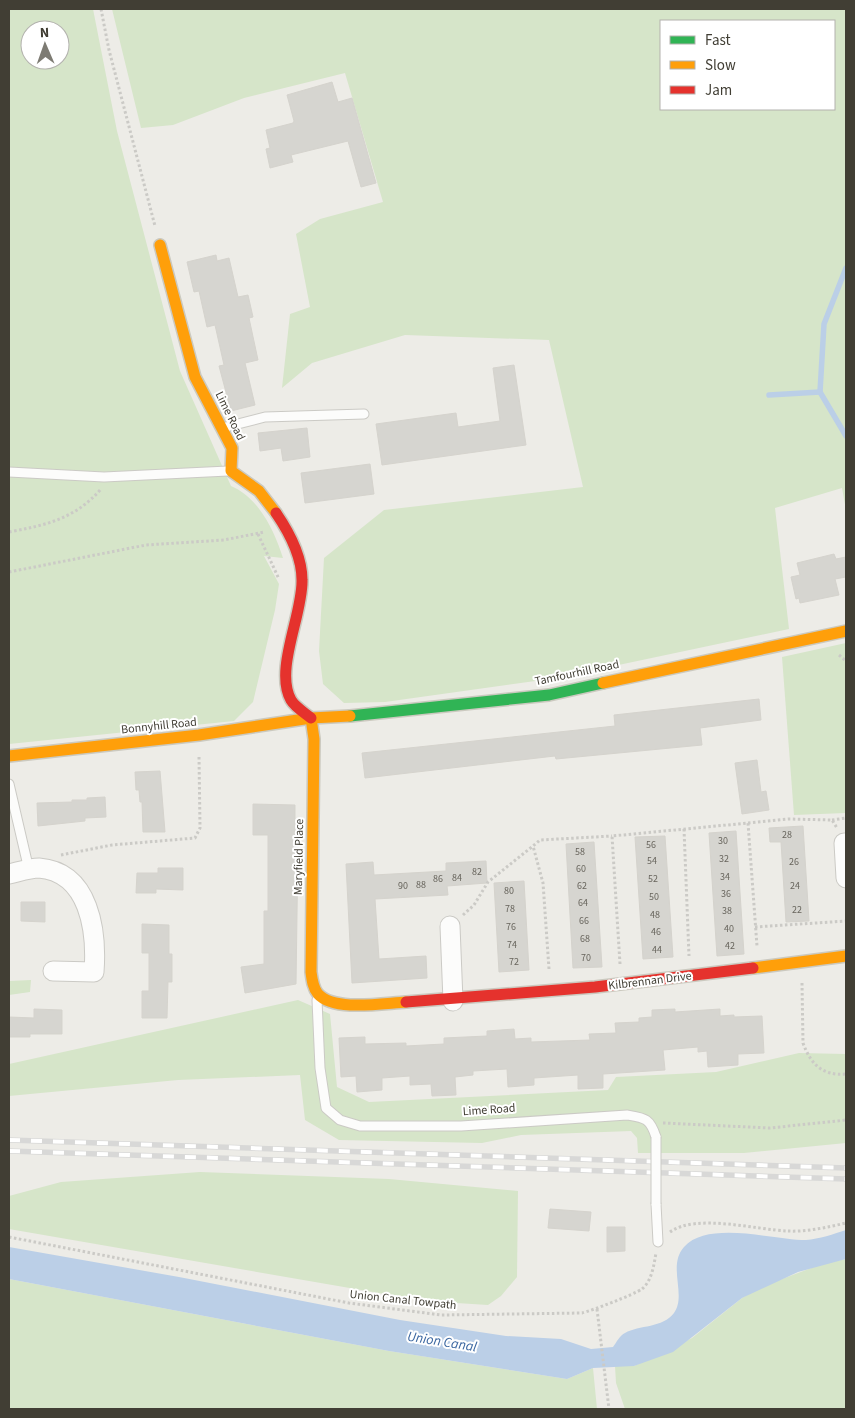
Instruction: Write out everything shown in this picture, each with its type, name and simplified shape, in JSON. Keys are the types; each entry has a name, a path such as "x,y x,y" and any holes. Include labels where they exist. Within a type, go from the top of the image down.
{"street":[{"name":"Lime Road","path":"160,245 195,378 232,448 231,471"},
{"path":"231,471 241,475 275,508 290,537 300,564 303,592 288,662 288,684 291,700 311,718"},
{"name":"Tamfourhill Road","path":"311,718 345,718 549,695 846,631"},
{"name":"Bonnyhill Road","path":"9,756 199,735 311,718"},
{"name":"Maryfield Place","path":"311,718 314,739 311,972 312,985 317,996"},
{"path":"845,843 846,878"},
{"path":"9,874 38,870 59,872 75,883 86,903 96,943 94,972 53,971"},
{"path":"450,926 453,1001"},
{"name":"Kilbrennan Drive","path":"317,996 328,1002 343,1005 453,1001 622,984 846,956"}],"lane":[{"path":"223,428 266,417 364,414"},
{"path":"9,472 106,477 231,471"},
{"path":"9,784 38,870"},
{"name":"Lime Road","path":"317,996 320,1068 326,1108 340,1120 360,1126 461,1126 627,1115 644,1118 652,1124"},
{"path":"652,1124 656,1137 658,1242"}],"path":[{"path":"101,9 109,50 160,245"},
{"path":"9,532 45,525 87,505 102,488 106,477"},
{"path":"9,572 146,545 224,540 258,534 281,585"},
{"path":"38,870 59,856 72,852 112,845 195,838 200,828 199,735"},
{"path":"474,905 488,882 540,840 612,836 788,819 832,820 846,818"},
{"path":"832,820 845,843"},
{"path":"748,823 756,935"},
{"path":"684,829 690,976"},
{"path":"612,836 622,984"},
{"path":"533,846 543,883 551,992"},
{"path":"755,927 846,922"},
{"path":"800,962 804,1007 803,1043 822,1072 834,1075 846,1074"},
{"path":"652,1124 668,1122 770,1128 846,1120"},
{"path":"658,1242 679,1226 718,1224 790,1231 846,1223"},
{"name":"Union Canal Towpath","path":"9,1237 348,1303 441,1315 582,1313 597,1309 642,1289 654,1270 658,1242"},
{"path":"597,1309 603,1345 609,1409"}],"green space":[{"path":"9,9 93,9 117,131 180,371 231,486 250,498 264,516 283,558 264,556 279,584 275,610 253,702 234,721 9,744"},
{"path":"112,9 846,9 846,510 842,488 775,508 789,629 557,678 385,702 344,703 323,684 319,651 324,558 384,510 583,487 549,340 405,335 312,363 282,388 290,314 310,307 296,234 320,219 383,202 345,73 244,98 173,125 141,128"},
{"path":"846,643 846,813 794,815 782,657"},
{"path":"31,980 30,992 9,995 9,981"},
{"path":"298,1000 330,1014 337,1087 369,1102 608,1090 616,1077 716,1072 799,1053 846,1054 846,1143 744,1153 638,1153 637,1138 631,1131 521,1135 482,1143 339,1140 305,1120 300,1075 178,1080 9,1096 9,1064"},
{"path":"200,1172 389,1179 518,1191 517,1277 501,1296 488,1305 425,1301 9,1229 9,1196 61,1182"},
{"path":"846,1259 846,1409 625,1409 616,1383 615,1366 634,1366 692,1338 742,1298 766,1285 822,1264"},
{"path":"9,1279 389,1351 567,1379 593,1368 597,1409 9,1409"}],"water":[{"name":"Union Canal","path":"846,1230 846,1259 798,1272 742,1298 673,1352 634,1366 593,1368 567,1379 389,1351 9,1279 9,1247 179,1277 400,1320 506,1336 561,1339 591,1349 613,1347 623,1334 631,1330 657,1324 674,1313 679,1298 677,1263 679,1255 684,1247 695,1239 709,1235 742,1233 806,1240"}],"building":[{"path":"332,82 338,102 352,98 376,183 361,187 348,141 291,155 293,162 270,168 266,149 270,148 266,130 293,123 294,121 287,95"},
{"path":"216,255 217,261 229,258 238,297 248,295 253,317 249,318 258,360 245,363 255,405 231,411 219,366 224,365 215,325 207,327 199,291 194,292 187,262"},
{"path":"514,365 526,445 382,465 376,424 456,413 458,427 500,421 493,368"},
{"path":"307,428 310,457 283,461 281,448 260,451 258,433"},
{"path":"370,464 374,494 305,503 301,473"},
{"path":"834,554 836,559 846,557 846,577 835,579 839,595 800,603 799,598 796,599 791,577 800,575 797,563"},
{"path":"759,699 761,720 700,728 702,745 556,759 555,756 365,778 362,753 615,726 614,715"},
{"path":"757,760 761,792 766,791 769,810 742,814 735,763"},
{"path":"160,771 165,832 143,832 142,802 140,802 139,790 136,790 135,772"},
{"path":"105,797 106,817 85,818 85,821 38,826 37,803 72,802 72,800"},
{"path":"253,804 295,805 295,843 298,843 296,984 245,993 241,967 264,964 264,911 268,911 268,835 253,835"},
{"path":"803,826 809,921 786,922 781,842 770,842 769,828"},
{"path":"736,831 744,954 717,956 709,833"},
{"path":"665,836 673,957 643,959 635,837"},
{"path":"594,842 602,967 573,968 566,844"},
{"path":"486,861 487,883 447,886 448,895 375,899 379,959 426,956 427,978 352,983 346,864 373,862 374,875 446,871 446,863"},
{"path":"158,868 183,868 183,890 156,889 156,893 136,893 137,873 158,873"},
{"path":"524,881 529,970 499,972 494,883"},
{"path":"21,902 45,902 45,922 21,921"},
{"path":"142,924 169,925 169,954 172,954 172,982 168,982 167,1018 142,1018 142,991 149,991 149,953 142,953"},
{"path":"34,1009 62,1010 62,1034 30,1034 30,1037 9,1037 9,1017 34,1018"},
{"path":"675,1009 675,1012 720,1009 720,1016 762,1016 764,1053 738,1054 738,1065 708,1067 707,1051 698,1052 698,1047 663,1050 665,1070 603,1074 603,1088 578,1089 578,1075 534,1078 534,1085 508,1087 507,1069 473,1071 473,1075 455,1077 456,1095 432,1096 431,1084 410,1085 410,1076 382,1078 382,1090 357,1092 356,1076 341,1077 339,1038 365,1037 365,1044 406,1043 406,1046 444,1044 444,1038 487,1036 487,1031 514,1029 515,1039 531,1038 531,1042 590,1040 589,1034 616,1033 615,1023 639,1022 639,1018 652,1017 652,1010"},
{"path":"550,1209 591,1212 589,1231 548,1228"},
{"path":"607,1227 625,1227 625,1251 607,1252"}],"waterway":[{"path":"846,268 824,324 820,392 846,436"},
{"path":"769,395 820,392"}],"railway":[{"path":"9,1140 846,1168"},
{"path":"9,1151 846,1179"}],"traffic: fast":[{"path":"350,716 549,695 603,683"}],"traffic: slow":[{"path":"160,245 195,377 232,448 231,471 259,491 276,513"},
{"path":"603,683 846,631"},
{"path":"9,756 199,735 311,718 350,716"},
{"path":"311,718 314,739 311,972 314,987 325,1000 347,1005 406,1002"},
{"path":"753,968 846,956"}],"traffic: jam":[{"path":"276,513 294,545 300,562 302,580 301,594 287,658 287,688 293,703 311,718"},
{"path":"406,1002 595,987 753,968"}]}
